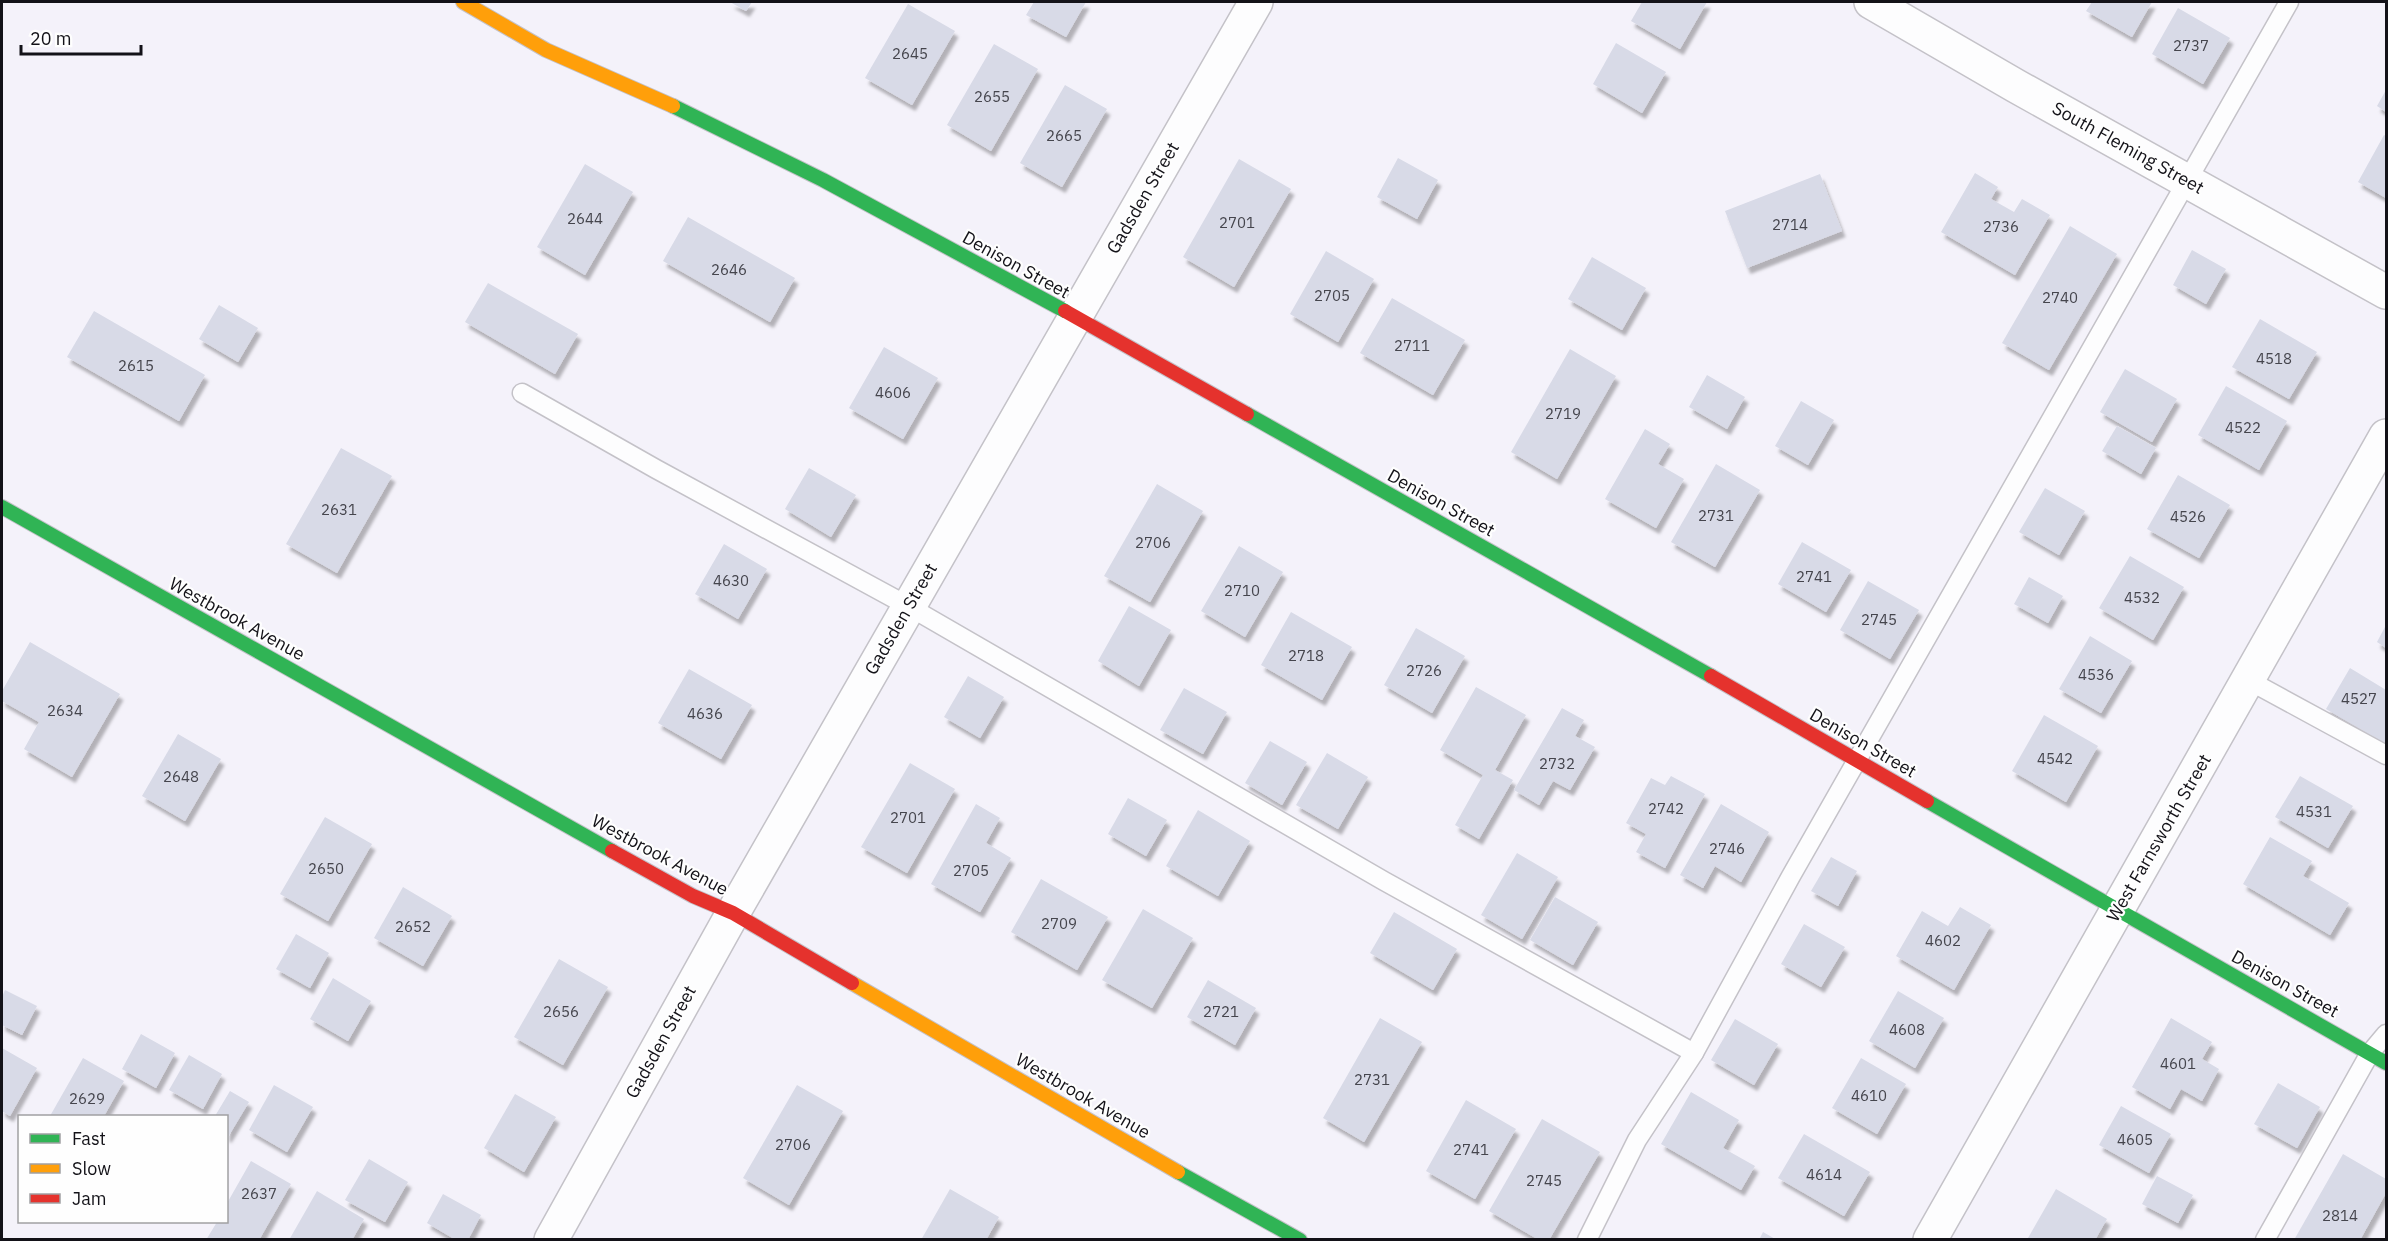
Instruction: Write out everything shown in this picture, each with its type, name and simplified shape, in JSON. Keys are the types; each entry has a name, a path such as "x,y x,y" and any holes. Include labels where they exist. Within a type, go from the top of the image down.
{"street":[{"name":"Denison Street","path":"463,2 546,50 693,115 823,180 1075,317 1692,665 2386,1063"},
{"name":"Gadsden Street","path":"559,1237 733,914 1256,2"},
{"name":"South Fleming Street","path":"1871,2 2016,86 2386,292"},
{"name":"West Farnsworth Street","path":"1930,1239 2386,436"},
{"name":"Westbrook Avenue","path":"2,507 693,896 733,914 1072,1112 1300,1239"}],"lane":[{"path":"1587,1239 1637,1140 1694,1053 1791,876 2289,2"},
{"path":"522,393 656,469 908,606 1384,881 1694,1053"},
{"path":"2248,680 2386,754"},
{"path":"2265,1239 2370,1053 2386,1034"}],"building":[{"path":"730,2 752,2 746,11"},
{"path":"1034,2 1086,2 1066,37 1026,15"},
{"path":"1642,2 1707,2 1680,49 1631,21"},
{"path":"2092,2 2152,2 2132,37 2086,11"},
{"path":"908,4 955,31 912,105 865,78"},
{"path":"2178,8 2230,38 2203,84 2152,54"},
{"path":"1616,43 1666,72 1642,113 1593,84"},
{"path":"994,44 1038,69 991,151 947,125"},
{"path":"1065,85 1107,109 1062,187 1020,163"},
{"path":"2386,90 2386,112 2377,106"},
{"path":"2384,135 2386,136 2386,198 2358,182"},
{"path":"1398,158 1438,180 1417,219 1377,197"},
{"path":"1239,159 1291,189 1234,287 1183,257"},
{"path":"585,164 633,192 585,275 537,247"},
{"path":"1975,173 1998,187 1991,199 2014,212 2022,199 2050,215 2015,275 1941,232"},
{"path":"1820,174 1842,231 1747,268 1725,211"},
{"path":"688,217 795,278 770,322 663,261"},
{"path":"2070,226 2117,254 2049,370 2002,343"},
{"path":"2192,250 2226,269 2206,304 2173,285"},
{"path":"1326,251 1374,279 1338,342 1290,314"},
{"path":"1592,257 1646,288 1622,330 1568,299"},
{"path":"488,283 578,334 555,374 465,322"},
{"path":"1392,298 1465,340 1433,395 1360,353"},
{"path":"219,305 258,328 238,362 199,339"},
{"path":"94,311 205,375 179,421 67,357"},
{"path":"2260,319 2317,352 2289,399 2232,367"},
{"path":"884,347 938,378 903,439 849,408"},
{"path":"1570,349 1616,376 1557,479 1511,452"},
{"path":"2125,369 2177,399 2152,442 2100,412"},
{"path":"1707,375 1745,397 1727,429 1689,407"},
{"path":"2226,386 2287,421 2259,470 2198,435"},
{"path":"1801,401 1834,420 1808,465 1775,446"},
{"path":"2117,426 2156,448 2141,474 2102,451"},
{"path":"1645,429 1670,444 1658,464 1684,479 1656,528 1605,499"},
{"path":"341,448 392,476 337,573 286,544"},
{"path":"1716,464 1760,490 1715,567 1671,542"},
{"path":"809,468 856,495 831,537 785,509"},
{"path":"2178,475 2230,505 2199,558 2147,529"},
{"path":"1157,484 1203,511 1150,602 1104,576"},
{"path":"2045,488 2085,511 2059,555 2019,532"},
{"path":"1802,542 1851,570 1826,612 1778,584"},
{"path":"724,544 767,569 738,619 695,594"},
{"path":"1239,546 1283,572 1245,637 1201,611"},
{"path":"2130,556 2184,587 2153,640 2099,608"},
{"path":"2029,577 2063,596 2048,623 2014,604"},
{"path":"1868,581 1919,610 1890,659 1840,630"},
{"path":"1129,606 1171,630 1139,686 1098,661"},
{"path":"1291,612 1352,647 1322,700 1261,665"},
{"path":"2386,625 2386,648 2377,642"},
{"path":"1416,628 1465,656 1432,713 1384,685"},
{"path":"2090,636 2132,661 2101,713 2059,689"},
{"path":"30,642 120,694 72,777 24,749 39,722 2,701 2,691"},
{"path":"2350,668 2386,690 2386,744 2326,709"},
{"path":"689,669 752,705 721,759 658,723"},
{"path":"968,676 1004,697 980,738 944,717"},
{"path":"1476,687 1526,715 1495,770 1513,780 1479,839 1455,825 1483,775 1440,750"},
{"path":"1184,688 1227,712 1203,754 1160,730"},
{"path":"1562,708 1584,720 1575,736 1595,747 1570,790 1553,781 1539,805 1514,790"},
{"path":"2044,715 2098,746 2066,802 2012,771"},
{"path":"178,734 221,759 185,821 142,796"},
{"path":"1270,741 1307,762 1282,805 1245,783"},
{"path":"1327,753 1368,777 1338,829 1296,805"},
{"path":"910,763 955,789 907,873 861,847"},
{"path":"1671,776 1705,794 1665,868 1636,852 1646,834 1626,823 1651,778 1665,785"},
{"path":"2300,776 2353,806 2328,848 2275,817"},
{"path":"1128,798 1167,820 1146,856 1108,834"},
{"path":"976,804 1000,818 986,843 1011,858 980,912 931,884"},
{"path":"1721,804 1769,832 1741,882 1715,866 1703,888 1680,875"},
{"path":"1198,810 1250,841 1218,896 1166,866"},
{"path":"325,817 372,844 328,921 280,894"},
{"path":"2270,837 2312,861 2303,876 2349,903 2330,935 2243,884"},
{"path":"1517,853 1558,877 1522,939 1481,915"},
{"path":"1831,857 1857,871 1838,906 1811,891"},
{"path":"1041,879 1108,917 1077,970 1011,932"},
{"path":"403,887 452,916 423,966 374,938"},
{"path":"1555,897 1598,922 1573,965 1530,940"},
{"path":"1960,907 1991,925 1954,990 1896,956 1922,911 1948,926"},
{"path":"1143,909 1193,938 1152,1008 1102,980"},
{"path":"1394,912 1457,949 1433,990 1370,953"},
{"path":"1804,924 1845,947 1821,987 1781,964"},
{"path":"296,934 329,953 310,988 276,969"},
{"path":"559,959 608,987 563,1065 514,1037"},
{"path":"333,978 371,1001 348,1041 310,1019"},
{"path":"1208,980 1256,1008 1235,1045 1187,1017"},
{"path":"5,990 37,1006 22,1035 2,1025 2,997"},
{"path":"1898,991 1944,1018 1915,1068 1869,1041"},
{"path":"1380,1018 1422,1042 1364,1142 1323,1118"},
{"path":"2171,1018 2212,1042 2202,1059 2219,1069 2202,1101 2181,1089 2170,1109 2132,1087"},
{"path":"1735,1019 1778,1044 1754,1085 1711,1060"},
{"path":"141,1034 175,1053 156,1088 122,1069"},
{"path":"2,1048 37,1068 10,1116 2,1111"},
{"path":"189,1055 222,1074 203,1109 169,1090"},
{"path":"83,1058 124,1081 105,1115 51,1115"},
{"path":"1861,1058 1906,1084 1877,1134 1832,1108"},
{"path":"2278,1083 2320,1107 2297,1148 2254,1124"},
{"path":"274,1085 313,1107 287,1152 249,1130"},
{"path":"797,1085 843,1111 789,1205 743,1178"},
{"path":"230,1091 249,1102 228,1137 228,1115 216,1115"},
{"path":"1691,1092 1739,1120 1723,1148 1755,1166 1741,1190 1661,1144"},
{"path":"515,1094 556,1117 524,1172 484,1148"},
{"path":"1466,1100 1516,1129 1475,1199 1426,1171"},
{"path":"2121,1106 2171,1134 2149,1173 2099,1145"},
{"path":"1542,1119 1600,1152 1549,1240 1539,1240 1489,1211"},
{"path":"1804,1134 1870,1172 1844,1216 1778,1178"},
{"path":"2343,1154 2386,1179 2386,1193 2360,1240 2294,1240"},
{"path":"369,1159 408,1182 385,1222 345,1200"},
{"path":"251,1161 291,1184 259,1240 206,1240 216,1223 228,1223 228,1201"},
{"path":"2157,1176 2193,1195 2178,1223 2142,1204"},
{"path":"950,1189 999,1217 986,1240 921,1240"},
{"path":"2056,1189 2107,1219 2095,1240 2028,1238"},
{"path":"317,1191 364,1219 352,1240 289,1240"},
{"path":"443,1194 481,1215 468,1240 456,1240 427,1223"},
{"path":"1763,1232 1777,1240 1759,1240"}],"traffic: fast":[{"path":"673,106 823,180 1065,311"},
{"path":"1247,414 1711,676"},
{"path":"2,507 612,851"},
{"path":"1927,801 2386,1063"},
{"path":"1178,1172 1300,1240"}],"traffic: slow":[{"path":"463,2 546,50 673,106"},
{"path":"852,983 1178,1172"}],"traffic: jam":[{"path":"1065,311 1247,414"},
{"path":"1711,676 1927,801"},
{"path":"612,851 693,896 733,913 852,983"}]}
